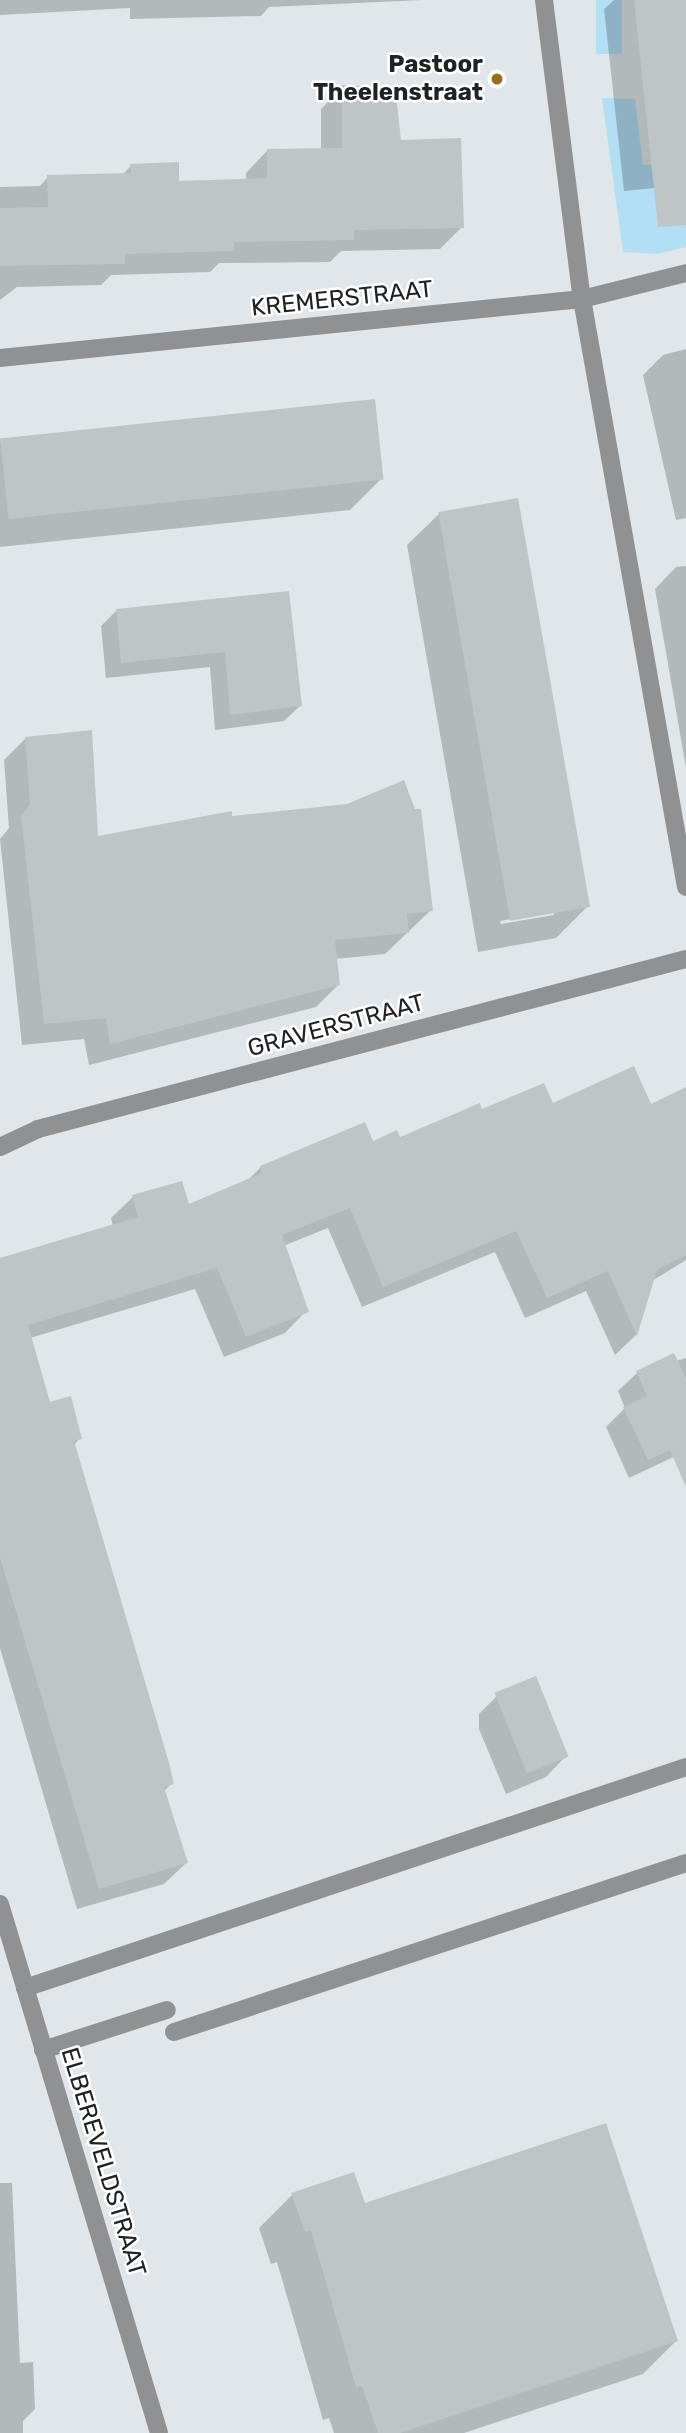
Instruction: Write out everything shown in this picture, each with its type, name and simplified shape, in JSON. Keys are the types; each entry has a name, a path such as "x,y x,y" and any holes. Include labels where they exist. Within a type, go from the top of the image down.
{"street":[{"path":"544,0 582,299 686,887"},
{"name":"KREMERSTRAAT","path":"0,358 582,299 686,273"},
{"name":"GRAVERSTRAAT","path":"0,1147 51,1126 686,959"},
{"path":"25,1988 686,1767"},
{"path":"174,2032 686,1863"},
{"name":"ELBEREVELDSTRAAT","path":"0,1904 159,2433"},
{"path":"44,2050 166,2010"}],"shaded area":[{"path":"596,0 622,0 622,54 596,54"},
{"path":"602,98 635,99 643,165 686,162 686,247 657,254 623,252"}],"building":[{"path":"634,0 686,0 686,225 658,227"},
{"path":"342,85 395,87 401,140 461,138 464,228 354,230 354,240 234,242 234,251 125,254 125,264 0,266 0,208 48,207 47,175 131,173 130,164 179,162 179,181 267,178 267,149 342,148"},
{"path":"375,399 383,480 9,519 0,438"},
{"path":"518,498 590,907 510,921 438,512"},
{"path":"289,591 302,706 230,715 225,652 121,663 116,609"},
{"path":"92,730 98,836 232,811 232,816 347,804 404,780 415,809 421,809 433,911 407,914 409,933 335,940 340,985 110,1044 106,1018 44,1024 21,816 30,804 25,737"},
{"path":"634,1066 651,1104 686,1087 686,1255 657,1270 637,1336 608,1271 547,1298 516,1231 383,1287 350,1208 282,1235 309,1312 246,1337 217,1268 28,1325 50,1402 71,1396 82,1439 74,1441 169,1763 174,1784 164,1787 188,1863 99,1889 0,1558 0,1258 138,1217 132,1195 182,1181 189,1204 262,1173 260,1166 365,1122 373,1141 397,1130 400,1137 480,1103 482,1109 544,1083 553,1103"},
{"path":"674,1353 686,1378 686,1487 670,1450 648,1460 623,1407 647,1396 636,1371"},
{"path":"536,1676 569,1757 527,1774 494,1693"},
{"path":"606,2123 678,2341 400,2433 378,2433 362,2386 356,2387 311,2230 305,2232 291,2193 354,2172 365,2203"}],"place":[{"name":"Pastoor Theelenstraat","path":"497,79"}]}
